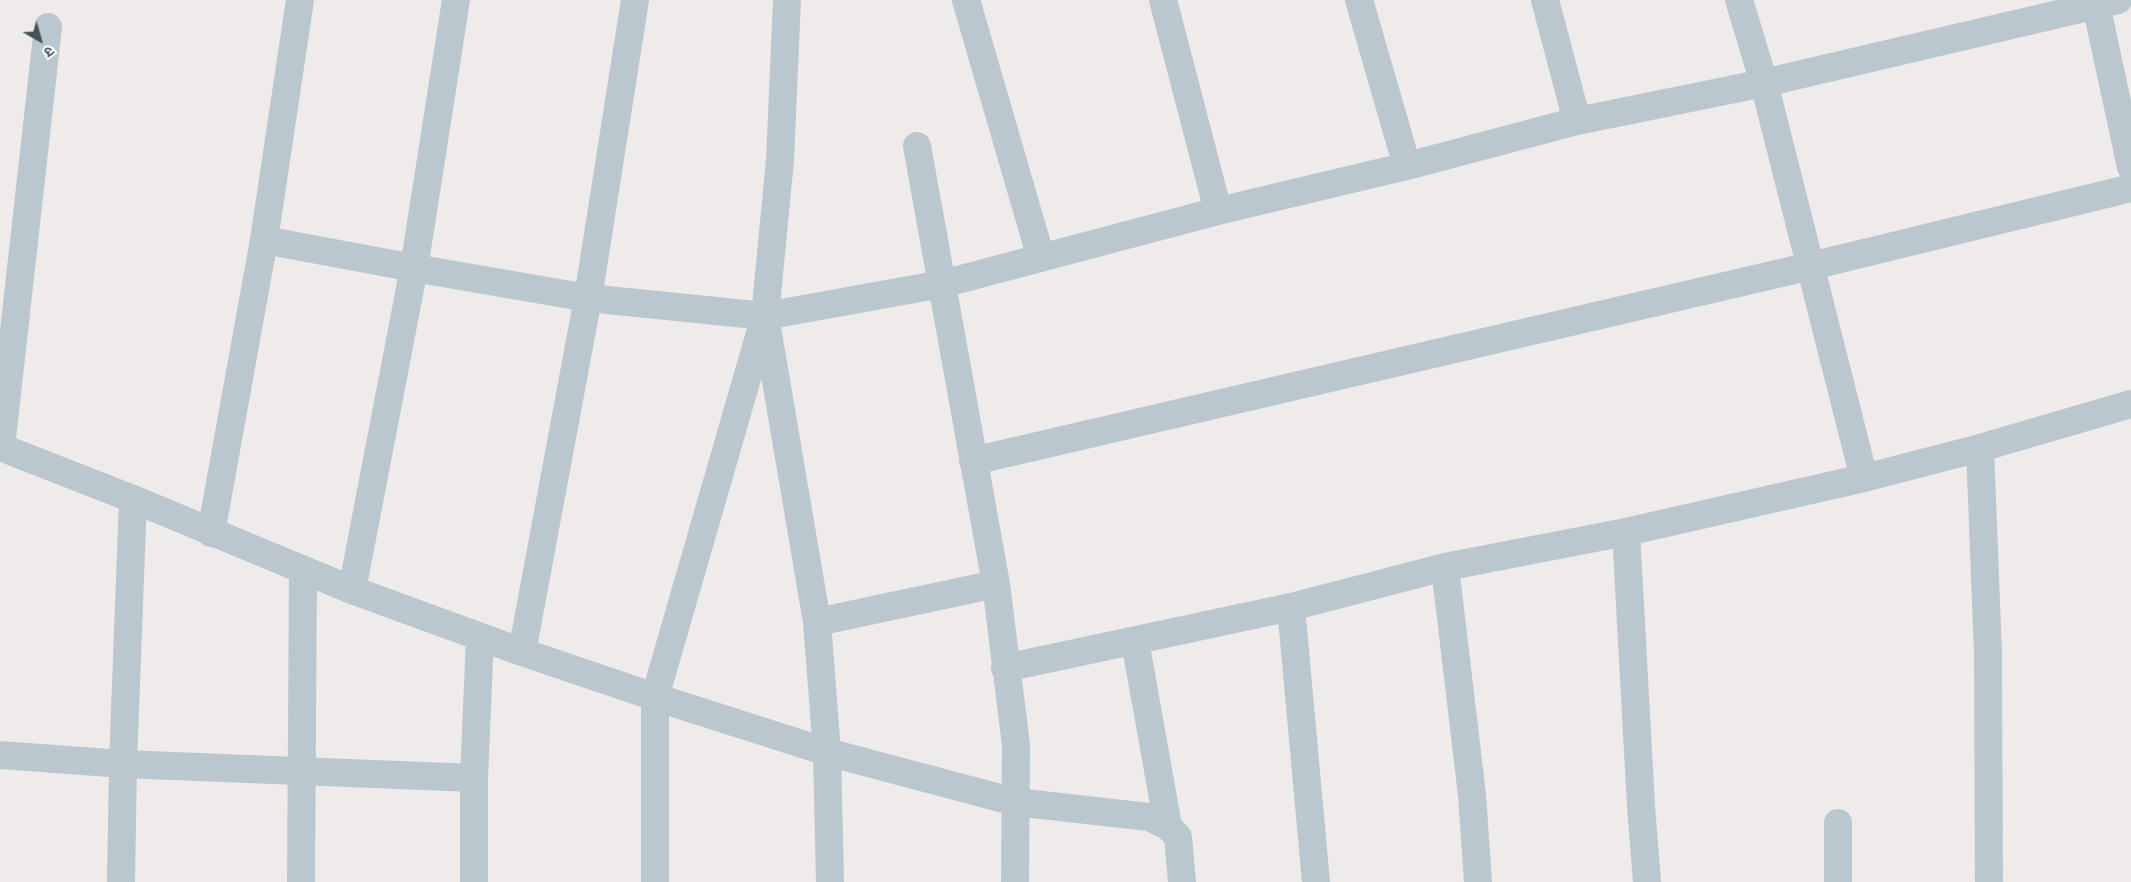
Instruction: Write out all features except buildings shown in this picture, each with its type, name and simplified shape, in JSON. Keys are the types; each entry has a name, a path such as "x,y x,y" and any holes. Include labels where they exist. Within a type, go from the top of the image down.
{"street":[{"path":"211,533 264,240 300,0"},
{"path":"352,590 414,268 456,0"},
{"path":"522,652 588,298 635,0"},
{"path":"655,882 655,697 765,316 780,160 787,0"},
{"path":"966,0 1041,258"},
{"path":"1162,0 1218,211"},
{"path":"1359,0 1406,166"},
{"path":"1544,0 1577,121"},
{"path":"1739,0 1764,83 1864,478"},
{"path":"264,240 588,298 765,316 942,284 1218,211 1406,166 1577,121 1764,83 2103,2 2131,167"},
{"path":"48,27 0,447 133,499 352,590 522,652 655,697 828,752 1015,802 1149,817 1168,826 1178,837 1182,882"},
{"path":"917,146 996,584 1016,745 1016,882"},
{"path":"973,461 1810,266 2131,188"},
{"path":"765,316 817,622 828,752 830,882"},
{"path":"1005,668 1291,607 1446,566 1626,532 1864,478 1980,448 2131,404"},
{"path":"1980,448 1988,654 1989,882"},
{"path":"120,882 133,499"},
{"path":"1626,532 1641,806 1648,882"},
{"path":"1446,566 1472,795 1478,882"},
{"path":"301,882 303,571"},
{"path":"817,622 996,584"},
{"path":"1291,607 1316,882"},
{"path":"474,882 474,778 480,637"},
{"path":"1135,641 1168,826"},
{"path":"0,755 123,764 474,778"},
{"path":"1838,823 1838,882"}]}
